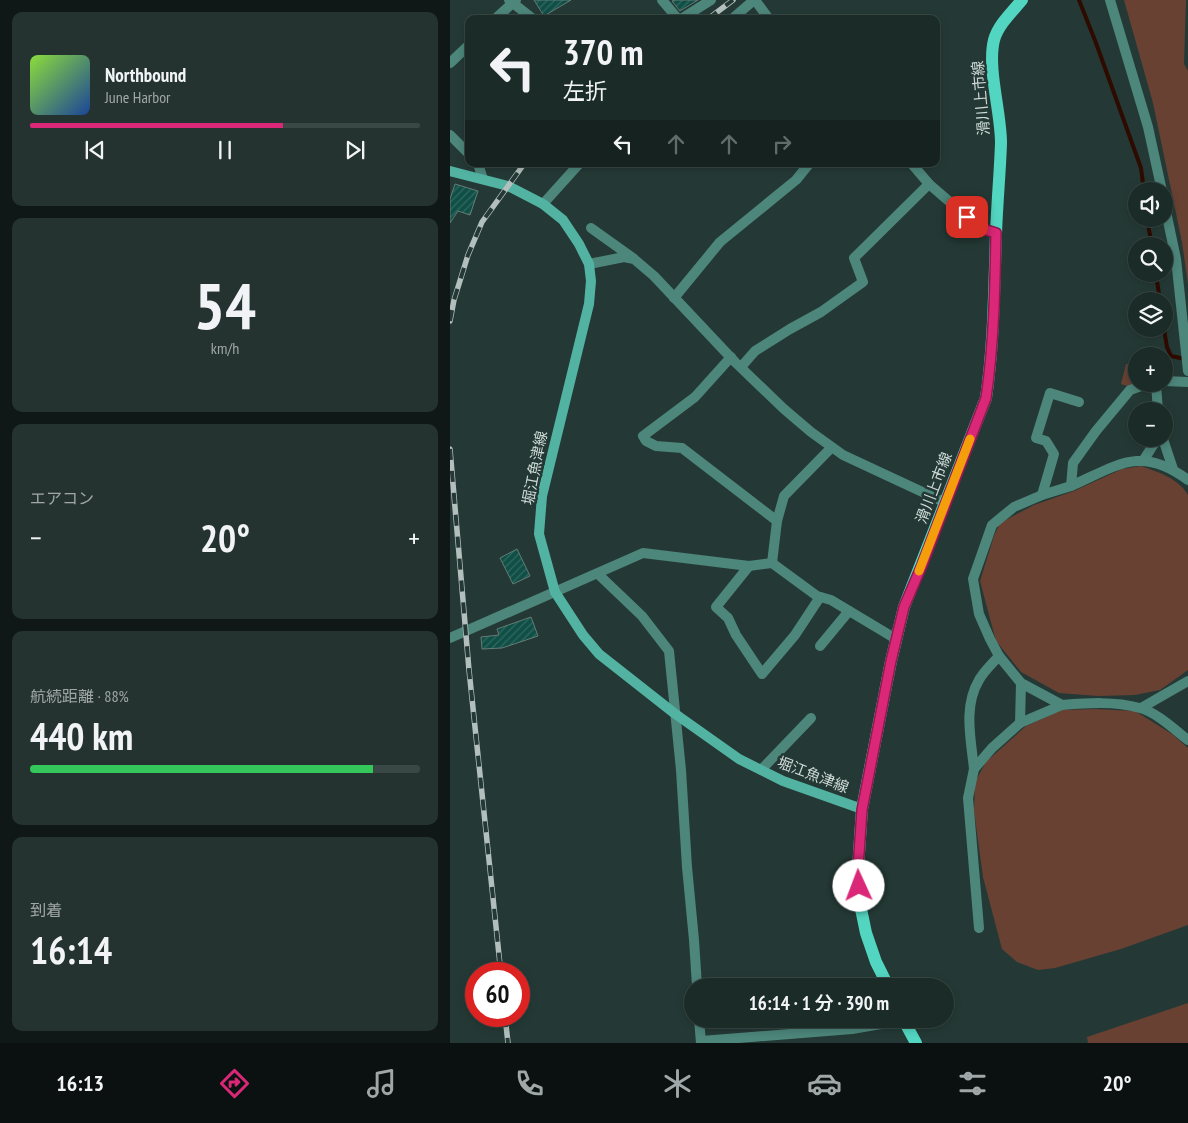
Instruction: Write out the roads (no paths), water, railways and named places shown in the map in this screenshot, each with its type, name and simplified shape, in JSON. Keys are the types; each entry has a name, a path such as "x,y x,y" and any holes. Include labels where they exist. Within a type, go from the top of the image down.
{"main road":[{"name":"滑川上市線","path":"884,978 866,933 860,904 858,868 862,810 904,607 986,398 990,370 994,302 1001,142 992,62 994,40 1002,23 1022,0"},
{"name":"堀江魚津線","path":"450,171 508,186 543,204 563,220 579,244 589,264 591,280 589,304 542,496 539,534 555,592 582,635 599,654 739,759 783,781 862,810"},
{"path":"908,1028 916,1043"}],"street":[{"path":"662,0 675,15"},
{"path":"686,15 711,0"},
{"path":"737,15 754,0 765,15"},
{"path":"1110,0 1148,127 1160,182"},
{"path":"499,15 512,1 528,15"},
{"path":"450,63 465,49"},
{"path":"450,135 465,150"},
{"path":"480,167 483,179"},
{"path":"543,204 576,167"},
{"path":"674,298 720,242 796,180 807,167"},
{"path":"915,167 929,184 980,228 996,233"},
{"path":"741,367 755,351 821,312 863,282 854,258 929,184"},
{"path":"1169,227 1176,259 1188,371"},
{"path":"591,228 634,259 784,409 832,448 946,503"},
{"path":"589,264 624,257 634,259"},
{"path":"731,357 695,397 643,436 646,441 656,446 682,448 777,521"},
{"path":"1173,382 1188,382"},
{"path":"1071,486 1073,463 1096,431 1128,392"},
{"path":"1042,495 1054,454 1046,441 1036,438 1050,393 1079,402"},
{"path":"1143,461 1152,447"},
{"path":"1165,447 1173,469"},
{"path":"772,563 777,521 784,496 832,448"},
{"path":"1062,705 1021,682 999,656 979,614 973,579 992,525 1014,507 1042,495 1071,486 1125,462 1151,461 1173,469 1188,480"},
{"path":"450,638 643,553 749,566 772,563 820,597 831,600 896,639"},
{"path":"749,566 716,607 728,618 736,635 762,674 795,635 820,597"},
{"path":"598,574 642,616 669,651 681,770 696,978"},
{"path":"820,646 849,611"},
{"path":"979,928 968,798 974,769 969,716 972,696 979,679 999,656"},
{"path":"1141,708 1188,680"},
{"path":"1020,723 1021,682"},
{"path":"974,769 992,748 1020,723 1062,705 1104,702 1141,708 1166,723 1188,740"},
{"path":"762,770 810,718"},
{"path":"700,1028 701,1042 858,1028"}],"waterway":[{"path":"1079,0 1141,168 1143,182"},
{"path":"1148,227 1150,237"},
{"path":"1157,282 1159,292"},
{"path":"1165,337 1171,356 1185,359"}],"railway":[{"path":"713,15 733,0"},
{"path":"450,321 454,300 468,255 482,222 522,167"},
{"path":"450,449 469,670 500,962"},
{"path":"506,1027 508,1043"}]}
